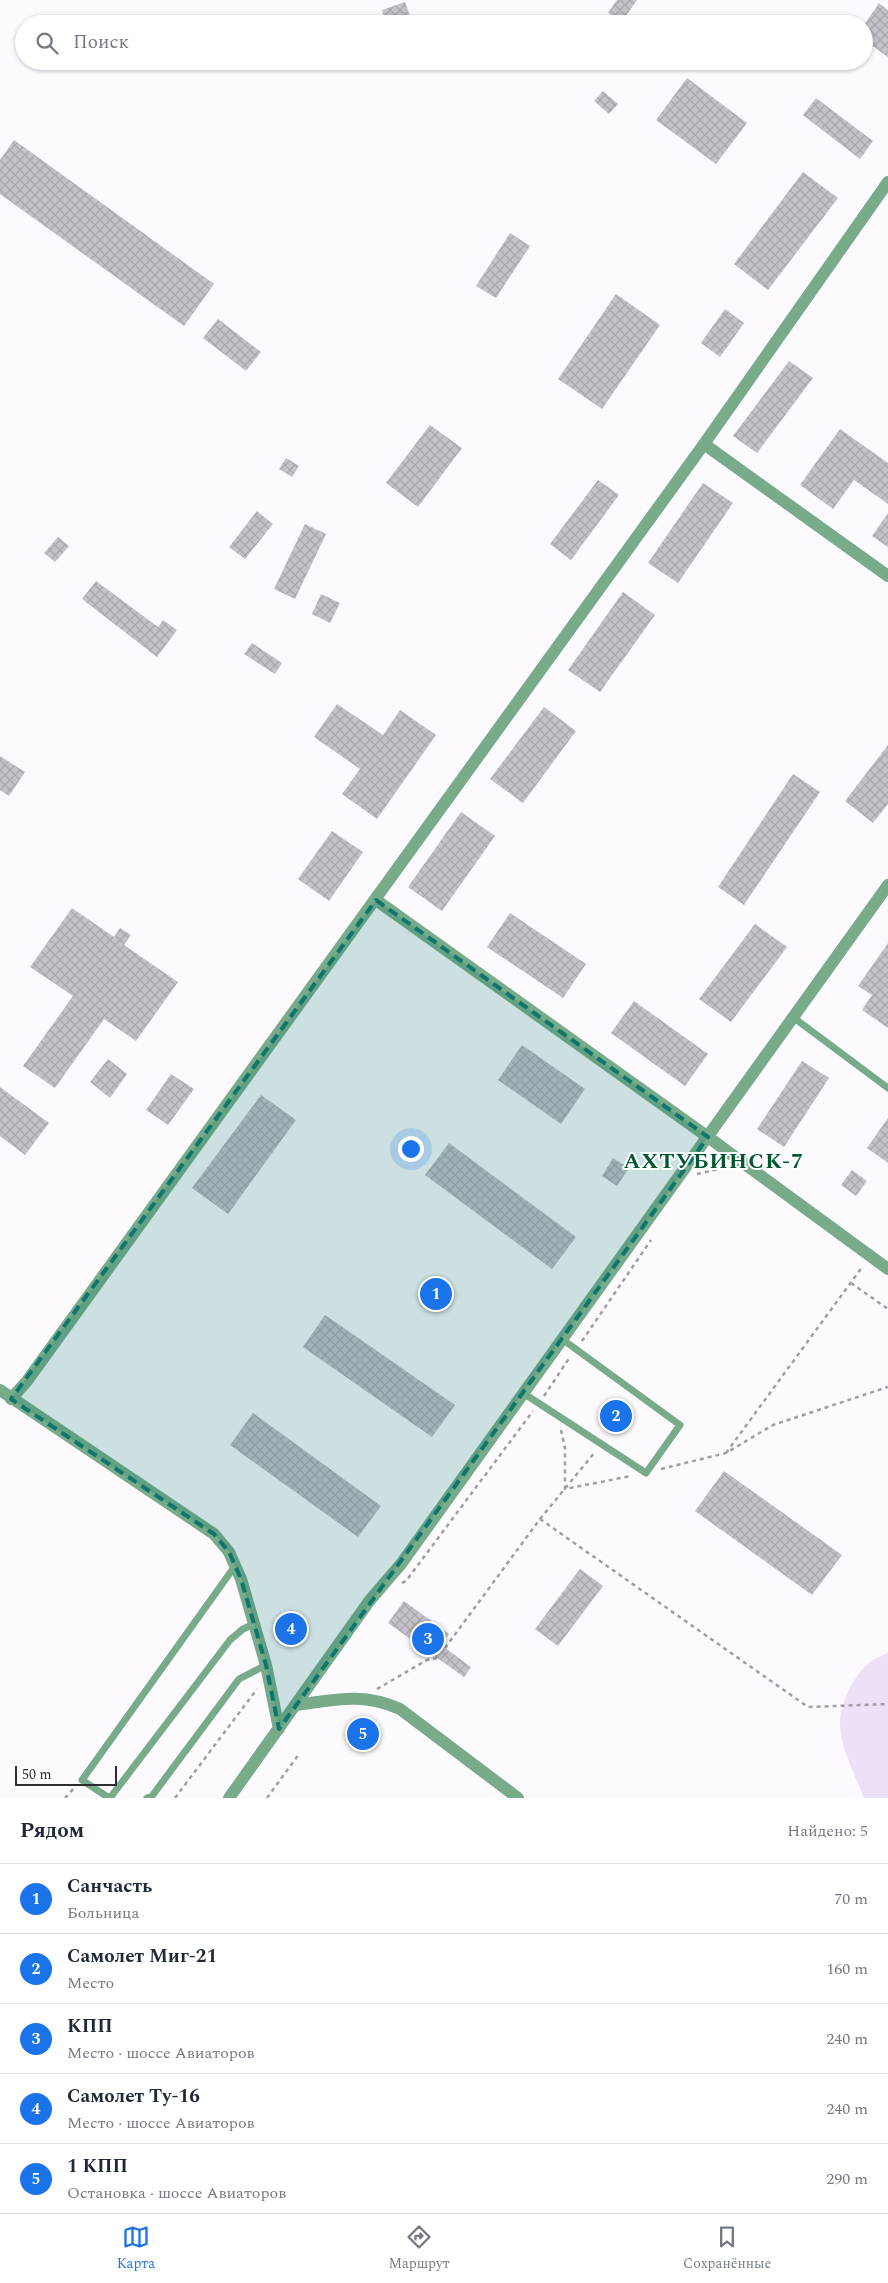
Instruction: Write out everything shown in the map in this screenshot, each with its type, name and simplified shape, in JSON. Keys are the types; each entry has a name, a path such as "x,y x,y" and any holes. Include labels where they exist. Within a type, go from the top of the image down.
{"street":[{"path":"11,1399 27,1381 376,900 704,444 888,182"},
{"path":"704,444 888,576"},
{"path":"229,1798 370,1600 401,1564 522,1392 794,1018 888,885"},
{"path":"376,900 708,1137 888,1269"},
{"path":"0,1390 214,1534 229,1552 241,1579 266,1666 279,1729"},
{"path":"296,1705 361,1698 381,1700 400,1709 518,1798"}],"lane":[{"path":"794,1018 888,1088"},
{"path":"522,1392 646,1473 680,1425 562,1339"},
{"path":"235,1566 82,1780 109,1798 230,1640 254,1624"},
{"path":"146,1798 152,1796 239,1679 266,1666"}],"path":[{"path":"696,1174 728,1167"},
{"path":"400,1584 406,1581 539,1403 653,1238"},
{"path":"726,1453 865,1263"},
{"path":"852,1283 888,1309"},
{"path":"565,1489 646,1473 726,1453 773,1425 888,1388"},
{"path":"558,1416 565,1448 565,1489"},
{"path":"445,1648 540,1519 601,1445"},
{"path":"540,1519 808,1707 888,1704"},
{"path":"361,1698 427,1660 437,1658"},
{"path":"175,1798 257,1689 272,1694"},
{"path":"267,1798 298,1754"},
{"path":"65,1798 82,1780"}],"highlighted area":[{"path":"376,900 708,1137 279,1729 266,1665 241,1579 229,1552 214,1534 11,1399"}],"shaded area":[{"path":"888,1653 888,1798 864,1798 843,1743 840,1716 849,1690 864,1667"}],"building":[{"path":"617,0 637,0 627,15 611,15 608,13"},
{"path":"405,2 410,15 383,15 382,10"},
{"path":"879,3 888,10 888,57 873,46 873,15 871,15"},
{"path":"687,78 747,123 716,164 656,120"},
{"path":"603,91 618,104 609,114 594,101"},
{"path":"816,98 873,141 860,159 803,115"},
{"path":"14,140 214,284 184,326 0,194 0,160"},
{"path":"803,172 838,198 768,290 734,264"},
{"path":"510,233 530,246 496,298 476,286"},
{"path":"616,294 660,325 602,409 558,379"},
{"path":"725,309 744,323 720,357 701,343"},
{"path":"218,319 261,352 246,371 203,338"},
{"path":"789,361 813,378 757,453 733,436"},
{"path":"430,425 462,448 418,507 386,483"},
{"path":"840,429 888,463 888,504 854,480 833,509 800,485"},
{"path":"286,458 299,466 292,477 279,469"},
{"path":"598,480 619,495 571,560 550,544"},
{"path":"703,483 733,503 678,583 648,563"},
{"path":"257,511 273,524 245,559 229,547"},
{"path":"888,513 888,547 872,536"},
{"path":"305,524 326,534 295,599 274,589"},
{"path":"58,537 69,546 55,562 44,553"},
{"path":"96,581 158,627 163,620 177,630 157,657 82,599"},
{"path":"623,592 655,615 600,692 568,670"},
{"path":"321,594 340,603 330,623 312,614"},
{"path":"252,643 282,663 275,674 244,654"},
{"path":"337,704 383,735 400,710 436,735 377,819 342,794 360,769 314,737"},
{"path":"544,707 576,731 523,803 490,779"},
{"path":"888,745 888,804 873,823 845,801"},
{"path":"0,756 25,772 9,796 0,790"},
{"path":"793,774 820,792 744,905 718,887"},
{"path":"461,812 495,836 442,911 408,887"},
{"path":"332,831 363,852 329,901 298,879"},
{"path":"72,908 114,937 120,928 131,935 124,945 178,982 136,1041 104,1019 55,1088 23,1066 73,996 30,967"},
{"path":"510,913 586,964 563,998 487,947"},
{"path":"755,924 787,947 731,1022 699,999"},
{"path":"888,943 888,1028 862,1010 872,995 858,986"},
{"path":"634,1001 708,1054 685,1086 611,1033"},
{"path":"522,1045 585,1089 561,1124 498,1080"},
{"path":"108,1059 127,1074 110,1098 90,1082"},
{"path":"802,1061 829,1078 784,1147 757,1129"},
{"path":"171,1074 194,1089 168,1125 146,1110"},
{"path":"0,1087 49,1123 25,1155 0,1136"},
{"path":"261,1095 296,1120 228,1214 192,1188"},
{"path":"888,1118 888,1163 867,1148"},
{"path":"449,1143 576,1237 552,1269 425,1175"},
{"path":"613,1158 629,1168 617,1186 602,1176"},
{"path":"852,1170 867,1181 856,1196 841,1185"},
{"path":"325,1315 455,1405 432,1437 303,1347"},
{"path":"253,1413 381,1506 358,1537 230,1445"},
{"path":"724,1471 842,1555 812,1595 695,1511"},
{"path":"580,1569 603,1586 558,1646 535,1629"},
{"path":"404,1601 449,1634 441,1645 471,1667 464,1677 388,1623"}],"place":[{"name":"Санчасть","path":"436,1294"},
{"name":"Самолет Миг-21","path":"616,1416"},
{"name":"Самолет Ту-16","path":"291,1629"},
{"name":"КПП","path":"428,1639"},
{"name":"1 КПП","path":"363,1734"}],"district":[{"name":"АХТУБИНСК-7","path":"714,1160"}]}
